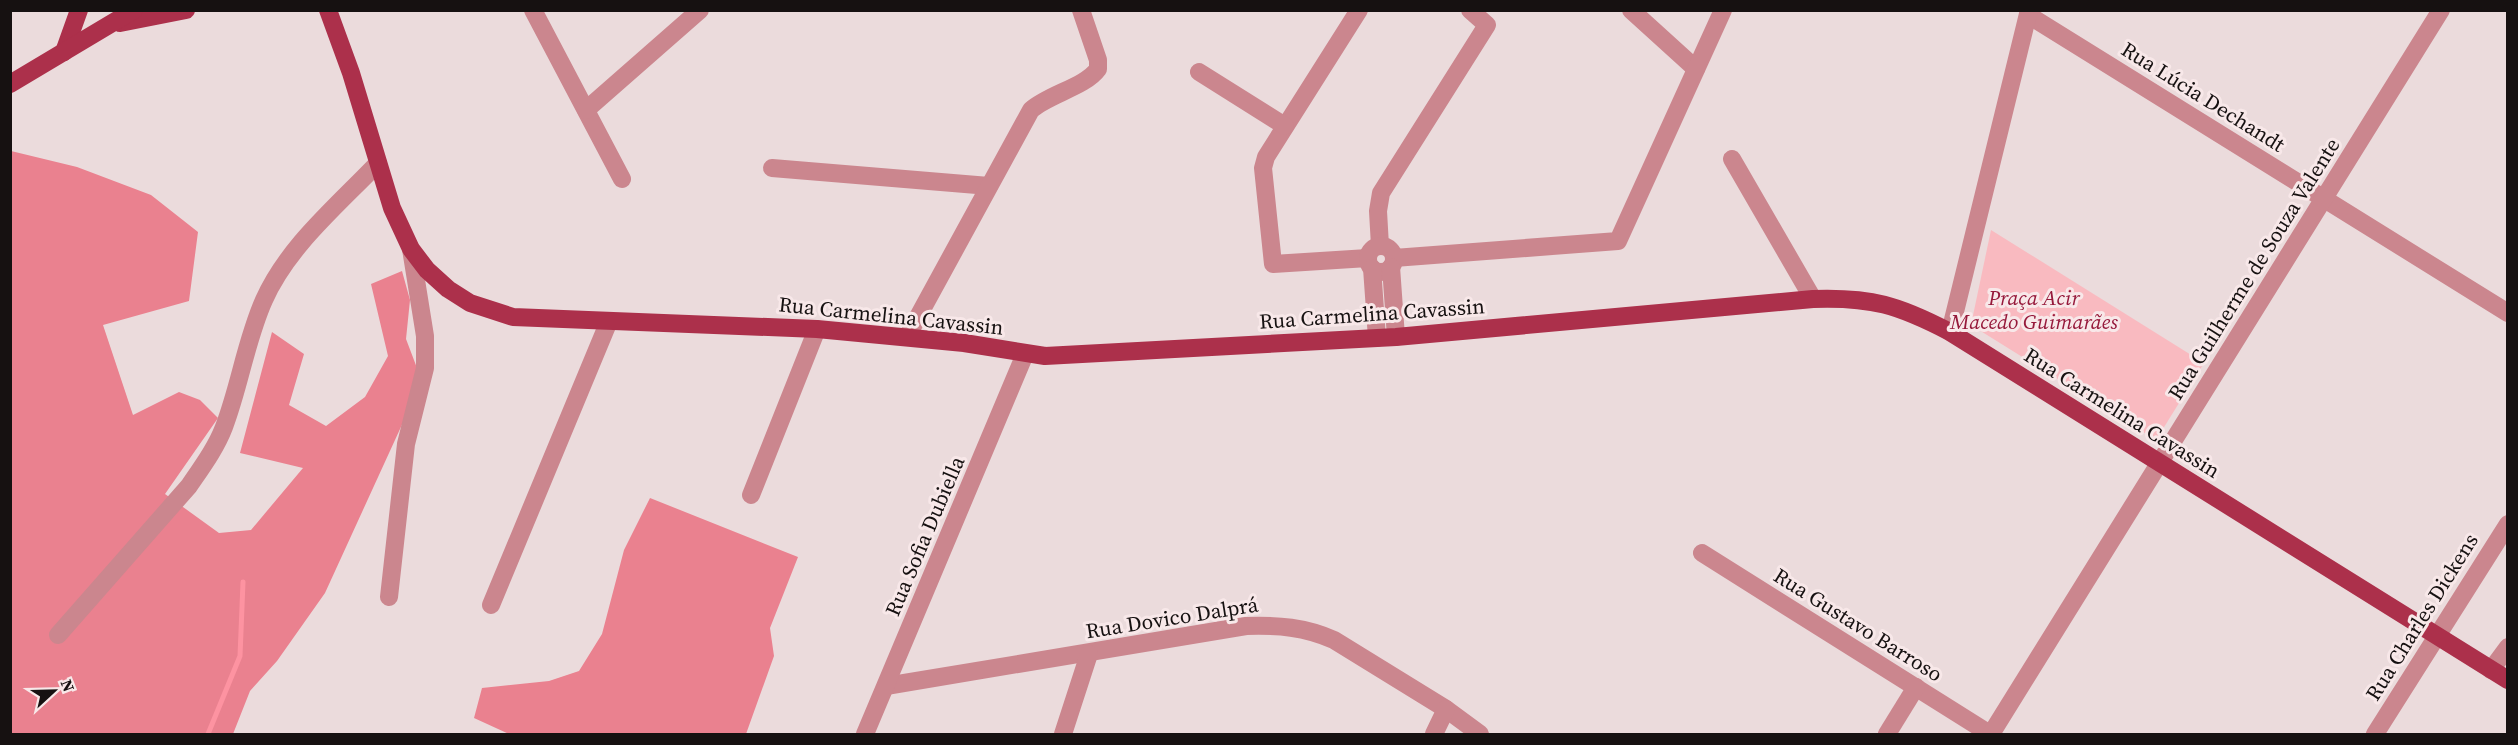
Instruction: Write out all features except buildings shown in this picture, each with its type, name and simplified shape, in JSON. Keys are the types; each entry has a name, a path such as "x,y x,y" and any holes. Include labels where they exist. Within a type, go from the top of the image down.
{"main road":[{"path":"64,52 79,10"},
{"path":"10,84 134,10"},
{"path":"110,25 186,10"},
{"name":"Rua Carmelina Cavassin","path":"328,10 351,73 392,208 411,249 427,270 448,289 470,303 491,312 536,320 817,329 964,343 1045,356 1396,337 1813,299 1870,300 1897,307 1950,332 2508,680"}],"street":[{"path":"532,10 622,179"},
{"path":"586,110 700,10"},
{"path":"907,337 1031,110 1046,99 1091,76 1098,69 1098,60 1081,10"},
{"path":"1359,10 1266,157 1263,168 1273,264 1381,259 1618,241 1723,10"},
{"path":"1377,338 1381,259 1378,211 1381,193 1487,25 1470,10"},
{"path":"1630,10 1696,69"},
{"name":"Rua Guilherme de Souza Valente","path":"1991,735 2441,10"},
{"path":"1950,332 2029,13"},
{"name":"Rua Lúcia Dechandt","path":"2029,13 2508,313"},
{"path":"1199,72 1285,126"},
{"path":"1732,159 1813,299"},
{"path":"58,635 189,486 207,460 223,430 254,327 278,272 378,163"},
{"path":"772,168 989,186"},
{"path":"389,597 406,444 425,368 425,336 411,249"},
{"path":"1381,259 1396,337"},
{"path":"491,605 609,321"},
{"path":"751,495 817,329"},
{"name":"Rua Sofia Dubiella","path":"865,735 1026,354"},
{"name":"Rua Charles Dickens","path":"2376,735 2508,524"},
{"name":"Rua Gustavo Barroso","path":"1702,553 1991,735"},
{"name":"Rua Dovico Dalprá","path":"886,686 1246,627 1295,627 1334,640 1446,709 1479,735"},
{"path":"2492,670 2508,647"},
{"path":"1063,735 1089,654"},
{"path":"1887,735 1916,687"},
{"path":"1434,735 1446,709"}],"green space":[{"name":"Praça Acir Macedo Guimarães","path":"1991,230 2204,363 2156,440 1971,325"}],"shaded area":[{"path":"11,151 77,167 151,195 198,232 189,301 103,325 133,415 179,392 200,400 218,418 165,494 219,533 251,530 303,468 240,453 272,332 304,354 289,405 326,426 365,397 388,356 371,284 402,271 410,300 406,339 417,368 411,405 325,593 277,661 250,691 233,734 11,734"},
{"path":"650,498 798,557 770,628 774,656 746,734 509,734 474,718 482,688 549,681 579,671 602,634 624,550"}],"waterway":[{"path":"208,734 240,656 243,582"}]}
